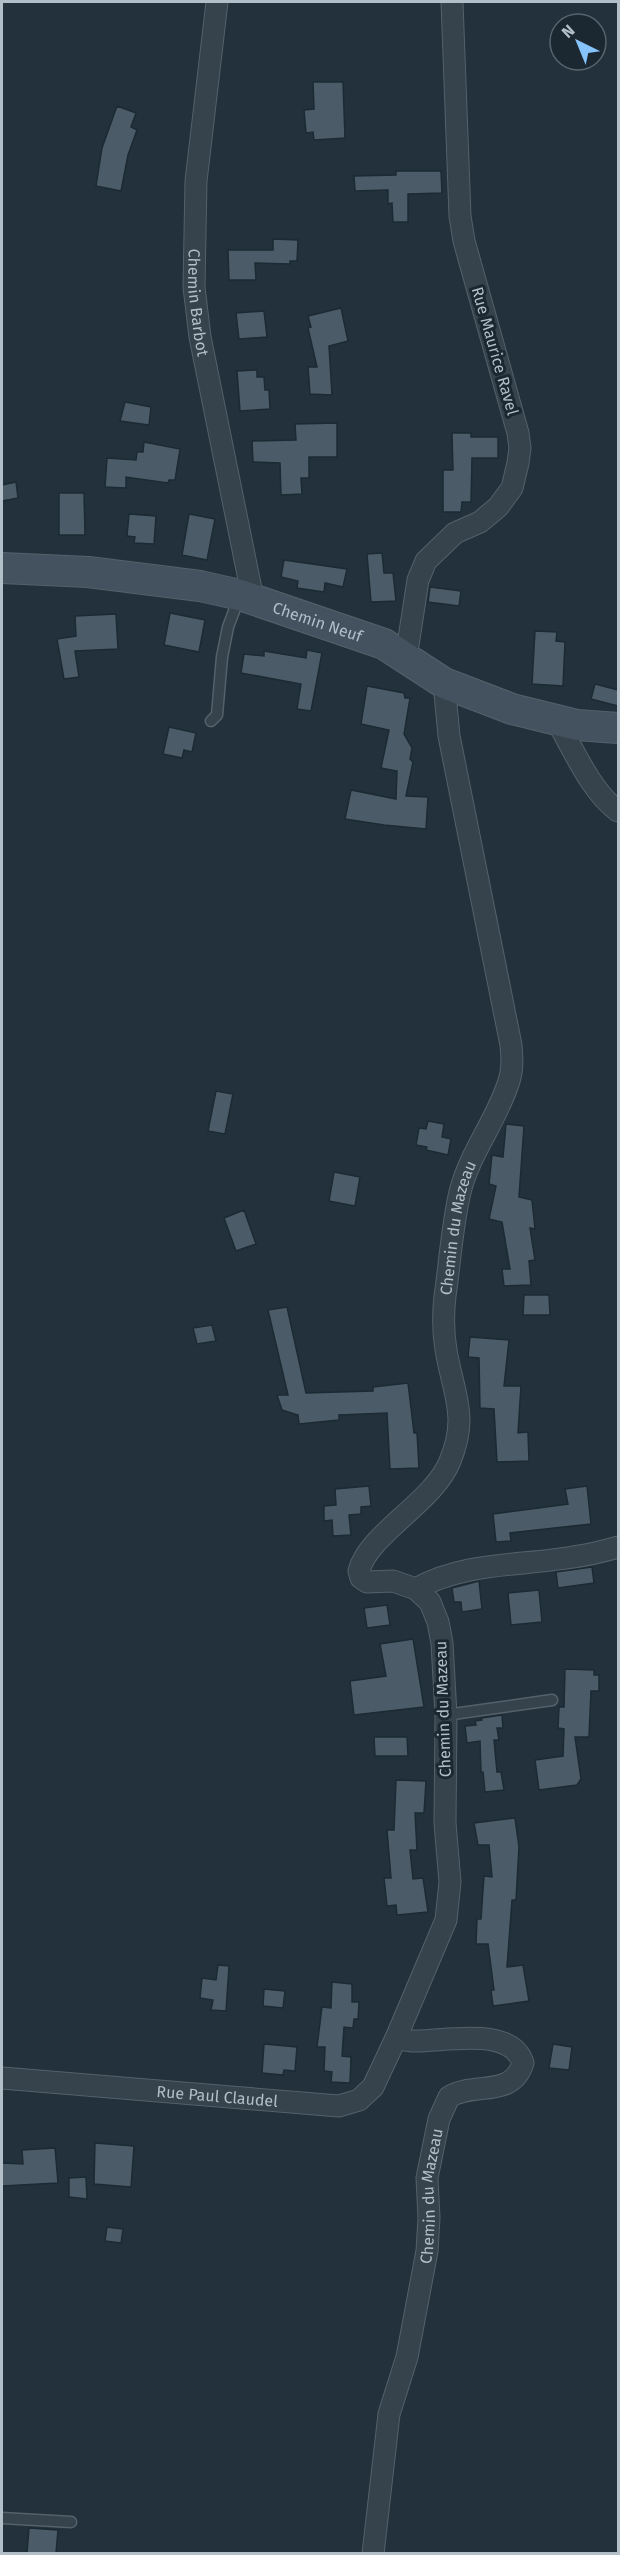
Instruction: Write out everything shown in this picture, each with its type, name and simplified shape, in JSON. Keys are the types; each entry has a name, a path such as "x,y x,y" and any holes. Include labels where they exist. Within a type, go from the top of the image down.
{"main road":[{"name":"Chemin Neuf","path":"2,568 88,572 200,586 246,597 384,644 444,683 512,709 557,721 618,728"}],"street":[{"name":"Chemin Barbot","path":"217,2 196,181 194,287 200,337 246,597"},
{"name":"Rue Maurice Ravel","path":"406,658 418,580 426,561 455,534 480,522 498,507 512,488 520,448 518,433 464,241 460,206 452,2"},
{"name":"Chemin du Mazeau","path":"373,2553 389,2414 407,2357 427,2252 429,2218 427,2178 439,2119 449,2097 465,2091 505,2086 517,2076 523,2063 516,2051 486,2039 448,2038 415,2041 396,2038 446,1920 450,1882 445,1823 446,1715 438,1622 430,1602 416,1589 393,1581 367,1582 361,1578 359,1571 364,1559 384,1536 443,1477 458,1438 460,1415 446,1353 443,1309 460,1193 472,1156 507,1087 512,1064 511,1045 449,736 444,683"},
{"path":"557,721 608,804 618,811"},
{"path":"416,1589 444,1576 525,1562 573,1558 618,1547"},
{"name":"Rue Paul Claudel","path":"2,2078 339,2106 359,2100 373,2087 396,2038"}],"lane":[{"path":"211,721 217,715 222,657 228,627 246,597"},
{"path":"446,1715 552,1700"},
{"path":"2,2518 71,2523"}],"building":[{"path":"313,82 343,82 345,138 314,140 313,132 306,133 304,110 314,109"},
{"path":"117,106 136,113 131,127 137,130 128,155 121,191 96,186 102,148"},
{"path":"396,171 441,171 442,193 408,194 408,222 393,222 392,203 388,204 388,190 355,191 354,176 396,175"},
{"path":"273,239 298,240 297,261 290,261 290,264 255,263 256,280 229,280 228,250 273,250"},
{"path":"341,308 348,341 329,346 332,395 310,394 308,367 317,367 308,328 311,327 308,316"},
{"path":"264,311 267,337 239,339 236,313"},
{"path":"257,370 257,377 264,377 265,390 269,390 270,409 240,411 237,371"},
{"path":"125,402 151,407 149,425 120,421"},
{"path":"337,423 337,457 309,457 309,478 301,478 302,494 281,495 280,463 253,462 252,441 296,440 295,424"},
{"path":"452,433 471,433 471,437 498,437 498,458 472,458 471,502 462,502 461,512 443,512 443,470 453,470"},
{"path":"144,442 180,449 175,480 169,480 168,483 126,477 126,488 105,487 107,458 136,460 137,452 143,452"},
{"path":"16,482 18,498 2,501 2,485"},
{"path":"59,493 84,493 85,535 59,535"},
{"path":"129,514 156,516 154,544 134,543 135,537 127,536"},
{"path":"189,514 215,519 207,560 182,555"},
{"path":"382,553 384,573 393,573 396,601 371,602 367,554"},
{"path":"284,560 347,569 343,587 325,583 324,592 297,588 298,581 281,577"},
{"path":"430,587 461,591 459,606 428,602"},
{"path":"170,613 205,620 199,652 164,645"},
{"path":"116,614 118,649 75,651 79,677 64,679 57,639 76,636 75,616"},
{"path":"535,631 557,632 556,641 565,642 563,686 532,684"},
{"path":"307,650 322,653 311,711 297,709 301,684 241,673 244,654 264,656 264,651 306,658"},
{"path":"595,684 618,690 618,706 591,699"},
{"path":"367,686 404,693 405,698 410,698 404,734 412,748 410,759 413,762 406,796 428,797 426,829 345,819 351,790 396,799 397,771 381,768 389,730 361,724"},
{"path":"169,727 196,733 192,752 184,750 182,758 163,754"},
{"path":"216,1091 233,1094 225,1134 208,1131"},
{"path":"428,1121 444,1124 442,1137 451,1139 448,1155 416,1145 419,1128 426,1129"},
{"path":"506,1124 524,1126 519,1197 532,1200 535,1229 530,1228 535,1260 529,1261 531,1285 504,1286 502,1269 510,1269 502,1222 489,1219 496,1186 489,1184 492,1155 503,1157"},
{"path":"334,1172 360,1177 355,1206 329,1201"},
{"path":"244,1210 256,1244 236,1251 224,1218"},
{"path":"524,1295 549,1295 550,1315 523,1315"},
{"path":"287,1307 306,1393 373,1391 373,1387 408,1383 414,1433 417,1433 419,1468 390,1469 387,1413 339,1415 339,1420 299,1424 298,1415 282,1410 277,1395 288,1395 268,1310"},
{"path":"212,1325 216,1341 197,1344 193,1328"},
{"path":"470,1337 509,1340 504,1386 521,1386 518,1433 528,1432 529,1461 497,1462 494,1409 480,1408 479,1358 468,1357"},
{"path":"369,1486 371,1506 361,1507 361,1514 349,1515 351,1535 333,1536 332,1520 324,1521 324,1506 336,1505 335,1489"},
{"path":"587,1486 591,1524 510,1533 511,1541 496,1542 493,1514 568,1504 565,1489"},
{"path":"592,1567 594,1583 558,1588 556,1572"},
{"path":"479,1581 482,1609 462,1612 461,1602 454,1602 452,1588"},
{"path":"539,1590 542,1622 511,1625 508,1593"},
{"path":"387,1605 390,1625 367,1628 364,1608"},
{"path":"413,1639 424,1707 354,1715 350,1681 386,1676 380,1644"},
{"path":"565,1669 594,1670 594,1675 599,1675 599,1691 591,1691 589,1737 575,1737 581,1779 577,1785 539,1790 535,1760 563,1756 564,1729 558,1728 559,1707 564,1707"},
{"path":"502,1715 503,1728 497,1728 499,1740 494,1740 497,1772 501,1772 504,1790 485,1792 483,1772 481,1772 480,1741 467,1743 465,1726 476,1725 475,1721 482,1720 481,1718"},
{"path":"374,1737 407,1737 408,1756 375,1756"},
{"path":"396,1780 426,1781 424,1813 415,1813 417,1850 410,1850 413,1879 423,1878 428,1912 397,1915 396,1905 387,1906 384,1878 391,1878 387,1830 394,1830"},
{"path":"515,1818 519,1847 516,1900 512,1900 507,1967 523,1965 529,2001 493,2006 491,1990 494,1990 488,1944 476,1944 477,1919 481,1919 484,1876 492,1877 489,1845 478,1845 474,1823"},
{"path":"218,1965 229,1966 226,2011 211,2010 213,2000 200,1998 202,1978 216,1980"},
{"path":"332,1982 352,1984 352,2002 359,2002 358,2019 354,2019 353,2028 344,2027 342,2056 351,2057 350,2083 331,2082 332,2072 324,2071 325,2047 317,2047 322,2007 331,2008"},
{"path":"264,1989 285,1991 283,2008 263,2006"},
{"path":"264,2044 297,2047 295,2071 284,2070 283,2075 262,2073"},
{"path":"553,2044 572,2047 569,2070 549,2068"},
{"path":"95,2143 134,2146 131,2187 94,2184"},
{"path":"55,2148 58,2183 2,2186 2,2163 23,2164 22,2150"},
{"path":"86,2177 87,2199 69,2197 69,2178"},
{"path":"107,2227 123,2229 121,2243 105,2241"},
{"path":"29,2528 58,2530 56,2553 27,2553"}]}
